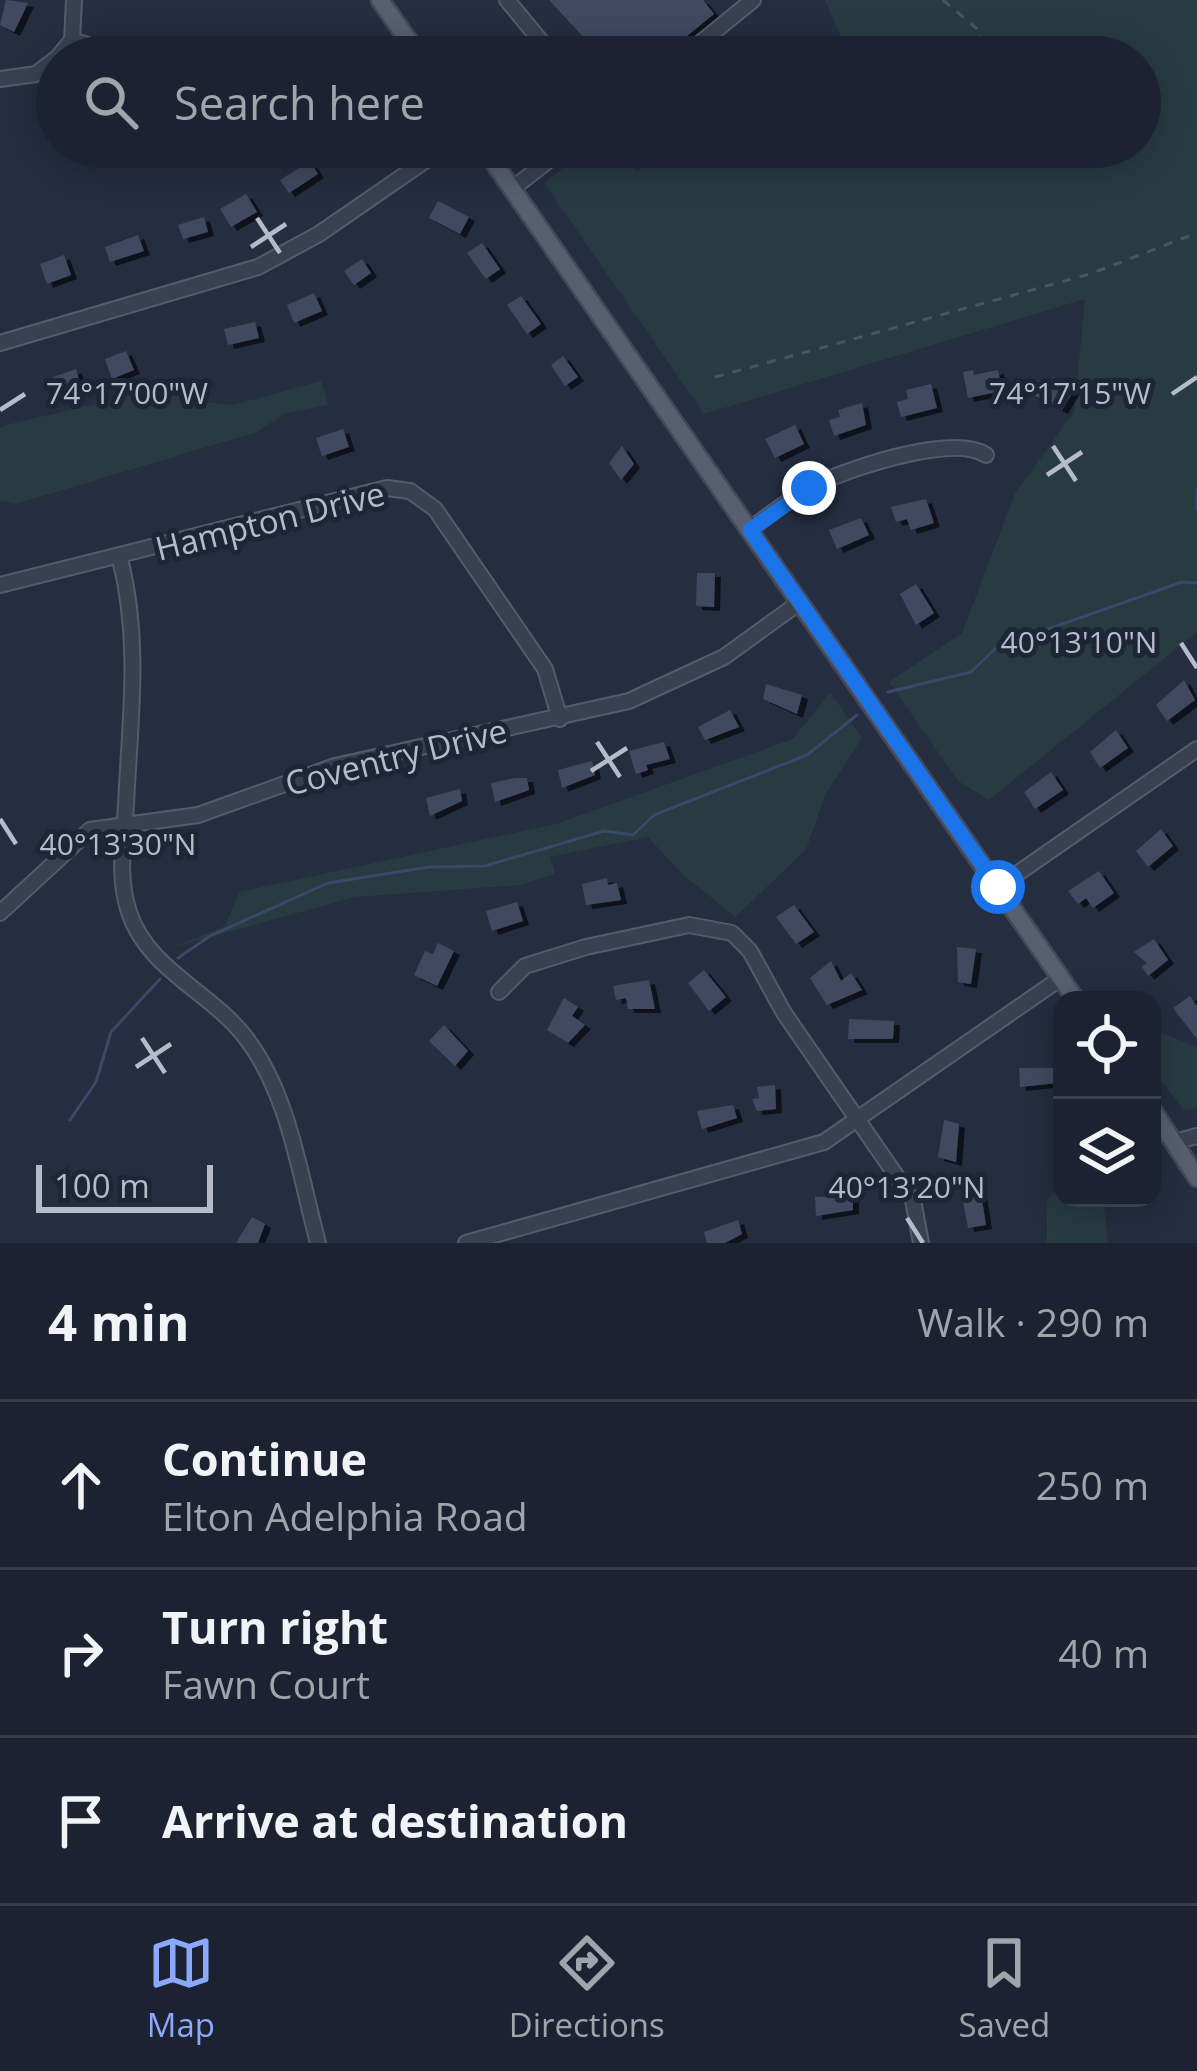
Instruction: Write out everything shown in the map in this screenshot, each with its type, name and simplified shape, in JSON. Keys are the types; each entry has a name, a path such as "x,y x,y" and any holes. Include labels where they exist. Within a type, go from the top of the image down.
{"main road":[{"path":"380,0 405,36"},
{"path":"498,168 1070,991"},
{"path":"1161,1122 1197,1178"}],"street":[{"path":"72,36 74,0"},
{"path":"507,0 534,36"},
{"path":"709,36 753,0"},
{"path":"0,79 36,74"},
{"path":"0,344 259,267 319,234 415,168"},
{"path":"512,189 539,168"},
{"path":"750,530 809,488 838,475 944,447 971,446 986,455"},
{"name":"Hampton Drive","path":"0,585 120,559 387,488 410,491 435,509 545,669 560,718"},
{"path":"120,559 135,640 122,880 134,925 153,954 226,1015 260,1059 278,1100 318,1243"},
{"name":"Coventry Drive","path":"0,913 90,830 125,821 198,815 335,766 629,701 686,678 800,602"},
{"path":"998,887 1197,748"},
{"path":"500,992 512,975 534,962 689,926 720,928 750,950 784,1013 913,1200 921,1243"},
{"path":"466,1243 815,1145 1061,978"},
{"path":"1175,1142 1197,1136"}],"path":[{"path":"943,0 980,36"},
{"path":"715,376 1090,274 1197,233"}],"shaded area":[{"path":"825,0 1197,0 1197,632 989,800 958,781 889,682 962,633 1015,493 1074,412 1085,299 704,414 544,183 564,168 634,168 637,172 643,168 1161,168 1161,36 840,36"},
{"path":"321,381 328,405 286,413 257,432 16,504 0,501 0,428 6,425 168,387 206,402 233,405"},
{"path":"830,692 862,738 825,795 806,850 735,917 681,873 648,837 550,857 555,874 520,885 355,897 168,949 225,926 239,892 556,824 793,739"},
{"path":"1161,1033 1197,1047 1197,1109 1184,1110 1161,1081"},
{"path":"1053,1194 1053,1207 1104,1207 1108,1243 1047,1243 1047,1200"}],"building":[{"path":"6,0 28,3 14,32 0,25"},
{"path":"549,0 703,0 714,14 687,36 582,36"},
{"path":"299,168 314,168 318,174 289,193 280,180"},
{"path":"246,194 257,212 231,227 220,209"},
{"path":"438,201 469,217 460,234 429,218"},
{"path":"204,217 208,232 183,239 178,225"},
{"path":"138,235 144,251 110,262 105,247"},
{"path":"482,243 500,269 486,279 467,253"},
{"path":"64,255 71,275 47,284 40,264"},
{"path":"362,259 371,273 354,285 344,271"},
{"path":"314,293 322,311 294,323 287,305"},
{"path":"521,296 541,324 527,334 507,305"},
{"path":"255,322 259,338 228,345 224,329"},
{"path":"126,351 134,370 112,379 105,359"},
{"path":"563,356 578,377 565,386 551,365"},
{"path":"76,369 80,383 45,389 42,381"},
{"path":"973,370 974,375 998,370 1002,391 968,398 963,372"},
{"path":"1053,377 1074,390 1062,410 1029,393 1038,380 1048,386"},
{"path":"931,384 937,408 901,417 897,402 908,399 906,390"},
{"path":"862,403 866,425 834,436 829,420 840,417 838,410"},
{"path":"795,425 804,444 775,458 765,439"},
{"path":"343,429 349,447 322,456 316,438"},
{"path":"622,446 634,464 621,480 609,463"},
{"path":"926,499 934,523 911,530 907,519 896,522 891,507"},
{"path":"861,518 869,535 837,549 829,530"},
{"path":"697,573 715,573 714,607 696,606"},
{"path":"916,584 934,613 916,625 900,594"},
{"path":"1184,680 1195,700 1167,721 1156,705"},
{"path":"766,684 802,695 797,714 763,699"},
{"path":"730,710 739,727 705,740 698,727"},
{"path":"1116,730 1128,748 1100,768 1090,752"},
{"path":"664,742 670,759 646,765 648,770 636,774 629,751"},
{"path":"592,761 595,775 562,788 558,770"},
{"path":"1051,772 1063,790 1035,809 1024,792"},
{"path":"527,778 529,790 495,802 491,783"},
{"path":"460,789 462,801 430,816 426,798"},
{"path":"1161,829 1173,846 1148,867 1136,851"},
{"path":"1099,871 1114,893 1093,908 1086,898 1078,904 1068,891"},
{"path":"607,878 608,885 617,883 621,900 586,905 582,884"},
{"path":"517,902 523,921 492,931 486,911"},
{"path":"794,905 814,932 796,944 776,917"},
{"path":"1154,939 1168,960 1148,976 1142,967 1147,963 1134,952"},
{"path":"438,943 454,951 437,986 414,975 425,951 433,954"},
{"path":"957,947 976,949 971,984 958,982"},
{"path":"831,961 841,981 851,973 862,990 827,1005 810,978"},
{"path":"704,970 726,997 709,1011 688,983"},
{"path":"649,980 655,1009 628,1009 626,998 616,1000 613,986"},
{"path":"1190,996 1197,1006 1197,1039 1173,1008"},
{"path":"564,998 578,1007 572,1016 585,1025 568,1043 547,1030"},
{"path":"849,1019 894,1021 893,1039 848,1039"},
{"path":"444,1025 468,1051 455,1066 429,1041"},
{"path":"1019,1068 1053,1068 1053,1084 1020,1087"},
{"path":"775,1085 776,1109 757,1111 752,1099 759,1098 757,1087"},
{"path":"733,1105 737,1118 702,1129 697,1111"},
{"path":"944,1120 959,1124 956,1162 938,1157"},
{"path":"980,1187 986,1225 968,1228 961,1190"},
{"path":"853,1196 853,1210 816,1216 815,1197"},
{"path":"252,1217 265,1224 258,1243 236,1243"},
{"path":"738,1220 742,1234 725,1243 707,1243 704,1232"}],"waterway":[{"path":"1197,489 1197,509"},
{"path":"888,692 971,672 997,647 1182,582 1197,583"},
{"path":"178,958 210,936 328,883 429,867 485,866 604,831 633,835 654,815 807,755 857,715"},
{"path":"70,1120 96,1082 111,1032 160,979"}],"route":[{"path":"809,488 750,530 998,887"}]}
